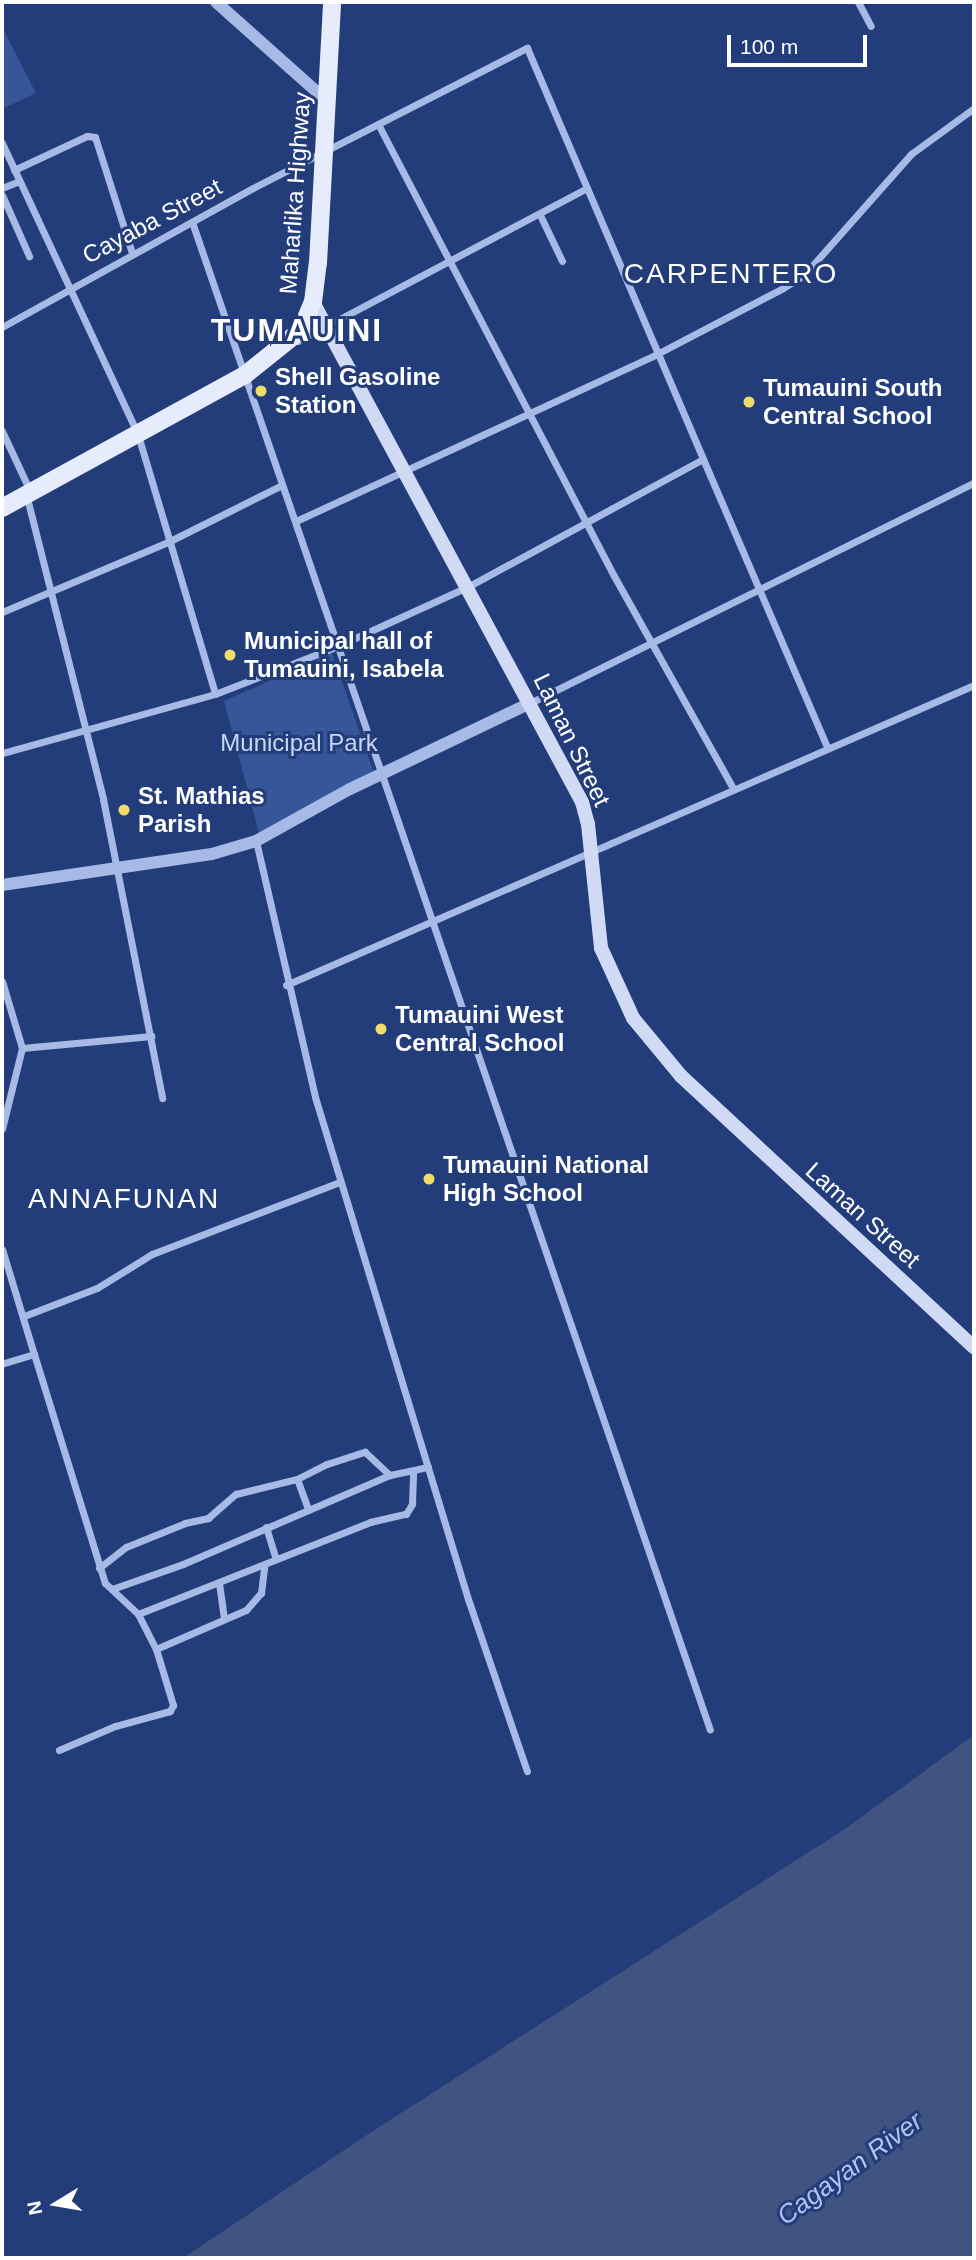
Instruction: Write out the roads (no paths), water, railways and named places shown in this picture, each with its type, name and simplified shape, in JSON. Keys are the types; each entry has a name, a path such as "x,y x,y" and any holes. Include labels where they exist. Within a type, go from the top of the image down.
{"main road":[{"name":"Maharlika Highway","path":"2,508 245,375 284,347 300,330 313,302 332,2"},
{"name":"Laman Street","path":"313,302 582,802 601,948 620,996 651,1042 757,1149 974,1347"}],"street":[{"path":"216,2 327,102"},
{"path":"858,2 871,26"},
{"name":"Cayaba Street","path":"2,327 132,253 527,48 587,188"},
{"path":"296,521 401,469 531,414 655,355 804,275 911,154 974,108"},
{"path":"378,124 453,262 650,643 733,788"},
{"path":"14,170 88,136 95,137 132,253"},
{"path":"2,144 138,435 215,694"},
{"path":"2,188 19,181"},
{"path":"284,347 326,329 587,188 655,355 762,592 827,747"},
{"path":"2,195 29,256"},
{"path":"540,215 562,261"},
{"path":"192,222 710,1730"},
{"path":"2,431 28,492 85,729 162,1098"},
{"path":"2,753 215,694 338,646 465,587 703,459"},
{"path":"2,885 114,866 212,854 256,841 383,773 650,643 762,592 974,483"},
{"path":"2,612 170,541 282,485"},
{"path":"286,985 433,924 590,851 974,685"},
{"path":"256,841 286,985 340,1182 428,1467 527,1770"},
{"path":"2,981 22,1048 2,1129"},
{"path":"22,1048 151,1036"},
{"path":"24,1316 97,1288 152,1254 340,1182"},
{"path":"2,1249 99,1568 113,1589 138,1614 156,1649 172,1698 170,1711 115,1726 60,1750"},
{"path":"2,1364 34,1354"},
{"path":"99,1568 126,1547 196,1519 208,1518 236,1494 297,1479 365,1452 390,1475"},
{"path":"113,1589 390,1475 428,1467"},
{"path":"138,1614 264,1567 370,1522 406,1514 412,1504 413,1472"},
{"path":"297,1479 308,1509"},
{"path":"266,1527 276,1560"},
{"path":"156,1649 224,1619 254,1602 261,1593 264,1567"},
{"path":"219,1583 224,1619"}],"water":[{"name":"Cagayan River","path":"974,1735 974,2258 183,2258 373,2131 845,1829"}],"place":[{"name":"Shell Gasoline Station","path":"261,391"},
{"name":"Tumauini South Central School","path":"749,402"},
{"name":"Municipal hall of Tumauini, Isabela","path":"230,655"},
{"name":"St. Mathias Parish","path":"124,810"},
{"name":"Tumauini West Central School","path":"381,1029"},
{"name":"Tumauini National High School","path":"429,1179"}],"district":[{"name":"CARPENTERO","path":"731,274"},
{"name":"TUMAUINI","path":"297,330"},
{"name":"ANNAFUNAN","path":"124,1199"}],"park label":[{"name":"Municipal Park","path":"299,743"}]}
